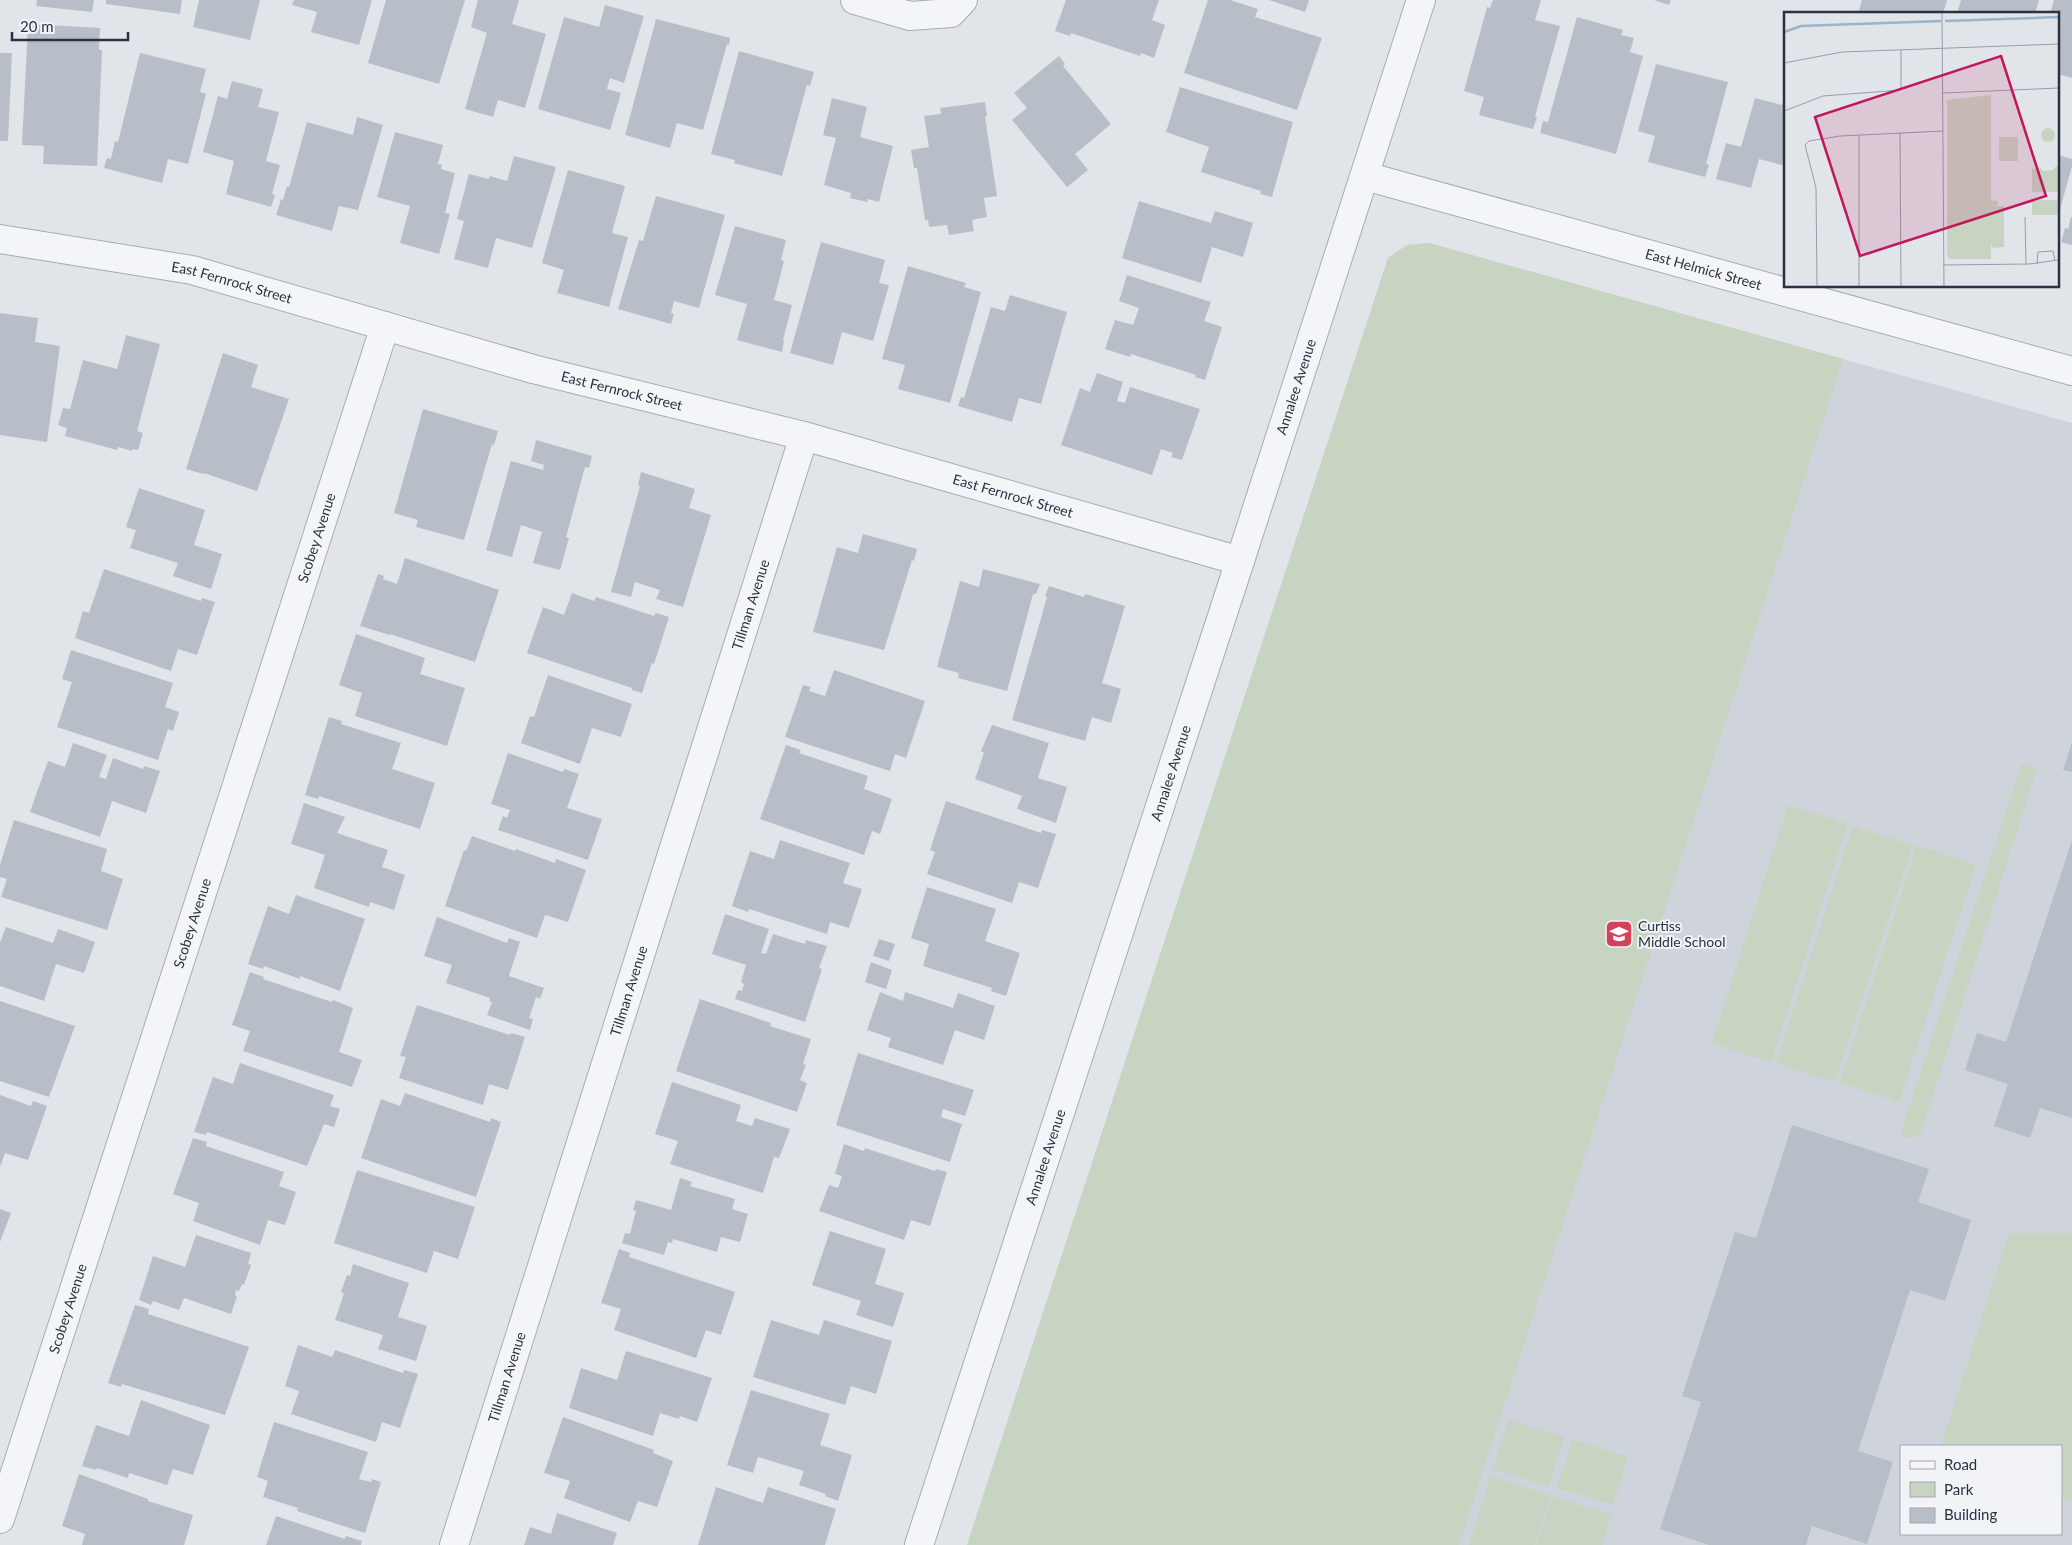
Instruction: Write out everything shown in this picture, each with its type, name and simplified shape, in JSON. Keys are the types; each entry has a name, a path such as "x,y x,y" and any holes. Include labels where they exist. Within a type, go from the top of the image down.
{"street":[{"path":"855,0 910,16 957,6"},
{"name":"Annalee Avenue","path":"919,1545 1421,0"},
{"name":"East Helmick Street","path":"1365,176 2072,371"},
{"name":"East Fernrock Street","path":"0,239 192,270 533,369 804,436 1240,561"},
{"name":"Scobey Avenue","path":"0,1519 385,326"},
{"name":"Tillman Avenue","path":"454,1545 804,436"}],"shaded area":[{"name":"Curtiss Middle School","path":"1429,243 2072,423 2072,1545 967,1545 1388,258 1407,245"}],"green space":[{"path":"1429,243 1843,359 1459,1545 967,1545 1388,258 1407,245"},
{"path":"2022,763 2037,768 1921,1133 1913,1138 1904,1137 1901,1132"},
{"path":"1788,805 1848,824 1771,1063 1712,1043"},
{"path":"1853,826 1913,845 1835,1082 1776,1063"},
{"path":"1917,845 1976,865 1899,1102 1840,1083"},
{"path":"2009,1233 2072,1233 2072,1502 2062,1499 2062,1445 1941,1445"},
{"path":"1508,1420 1564,1437 1549,1486 1493,1469"},
{"path":"1572,1440 1628,1456 1613,1505 1557,1488"},
{"path":"1491,1476 1550,1495 1534,1545 1469,1545"},
{"path":"1552,1496 1611,1515 1602,1545 1536,1545"}],"building":[{"path":"37,0 94,0 92,12 36,6"},
{"path":"106,0 182,0 180,14 106,4"},
{"path":"199,0 260,0 250,40 193,27"},
{"path":"294,0 372,0 359,45 311,32 317,12 292,5"},
{"path":"386,0 465,0 439,84 368,63"},
{"path":"478,0 519,0 512,24 546,34 525,108 498,100 493,117 465,109 487,33 471,27"},
{"path":"1066,0 1159,0 1152,20 1165,25 1154,58 1141,53 1140,56 1071,33 1070,36 1055,31"},
{"path":"1208,0 1230,0 1258,9 1255,17 1322,38 1297,110 1184,73"},
{"path":"1269,0 1309,0 1305,12"},
{"path":"1493,0 1541,0 1535,20 1560,26 1533,129 1479,115 1484,97 1464,91 1487,7 1490,8"},
{"path":"1654,0 1671,0 1669,5"},
{"path":"1862,0 1947,0 1944,12 1859,12"},
{"path":"1961,0 2039,0 2036,12 1958,12"},
{"path":"2054,0 2072,0 2072,78 2060,75 2060,12 2051,12"},
{"path":"605,5 644,16 624,83 610,78 607,89 621,93 610,130 538,109 564,17 599,27"},
{"path":"1577,17 1623,30 1621,35 1634,38 1630,52 1643,56 1616,154 1540,133 1543,121 1548,122"},
{"path":"656,19 730,38 703,130 677,123 670,148 625,135"},
{"path":"28,24 100,28 99,50 102,50 97,166 43,164 44,146 22,145"},
{"path":"739,51 814,72 810,86 807,85 782,176 734,163 735,160 711,154"},
{"path":"0,53 12,53 8,141 0,141"},
{"path":"140,53 206,69 200,92 206,94 188,164 168,159 162,183 104,168 107,158 111,159 115,141 118,142"},
{"path":"1059,56 1065,64 1063,66 1111,124 1075,154 1088,170 1067,187 1012,120 1027,108 1014,93"},
{"path":"1656,64 1728,82 1706,164 1709,165 1705,177 1648,162 1655,136 1638,131"},
{"path":"232,81 263,89 258,107 279,112 266,161 280,165 272,194 275,195 271,207 226,194 234,161 203,152 218,96 227,99"},
{"path":"1180,87 1293,122 1272,197 1260,194 1261,191 1201,172 1209,147 1166,132"},
{"path":"832,98 867,107 860,137 893,146 879,202 868,199 867,202 850,198 851,193 824,185 836,138 823,135"},
{"path":"1755,98 1782,105 1784,102 1784,165 1759,159 1751,188 1716,179 1726,143 1741,147"},
{"path":"985,102 987,116 985,117 997,196 984,198 987,217 972,220 974,231 949,235 947,225 929,227 928,220 925,220 917,168 914,168 911,150 929,147 924,116 941,114 940,108"},
{"path":"357,117 383,125 358,210 339,206 332,231 276,215 287,186 289,187 307,122 353,135"},
{"path":"395,132 443,145 438,164 442,165 441,169 455,173 445,213 450,214 439,254 400,243 410,206 377,197"},
{"path":"514,156 556,167 532,248 496,238 488,268 454,259 464,221 457,219 469,174 489,179 490,176 507,181"},
{"path":"2060,156 2072,159 2072,166 2060,209"},
{"path":"568,170 625,186 612,233 628,237 609,307 557,293 564,270 542,263"},
{"path":"656,196 725,215 699,308 674,301 671,313 674,314 671,324 618,309 639,240 643,241"},
{"path":"1139,201 1211,223 1215,211 1253,223 1243,257 1212,247 1201,283 1122,258"},
{"path":"2071,217 2072,245 2061,242 2065,228 2068,229"},
{"path":"735,226 786,240 781,260 784,261 774,300 792,305 783,340 782,352 737,340 747,304 715,295"},
{"path":"821,242 885,260 879,283 889,285 873,341 842,332 833,365 790,353"},
{"path":"908,266 966,283 964,287 981,292 950,403 898,389 905,365 882,359"},
{"path":"1127,275 1211,302 1204,321 1222,327 1205,380 1195,377 1196,375 1131,354 1130,357 1105,349 1115,320 1133,325 1139,308 1119,301"},
{"path":"1010,295 1067,312 1041,404 1019,398 1012,422 958,406 961,397 964,398 991,307 1005,311"},
{"path":"0,313 38,318 35,342 60,346 47,442 0,435"},
{"path":"126,335 160,344 137,431 143,433 138,450 133,449 132,451 118,447 117,450 65,436 67,428 58,425 63,408 70,409 83,360 117,369"},
{"path":"223,353 258,365 251,387 289,399 257,491 204,473 186,469"},
{"path":"1097,373 1123,382 1117,401 1125,403 1130,387 1200,409 1182,460 1171,457 1173,453 1161,449 1152,475 1061,445 1080,388 1090,392"},
{"path":"423,409 498,431 494,445 492,444 464,540 416,527 418,520 394,513"},
{"path":"536,440 592,456 589,468 585,467 566,537 569,538 560,570 533,563 542,532 521,525 512,557 486,550 511,461 543,470 544,465 531,461"},
{"path":"641,472 695,489 689,508 711,515 683,607 656,599 660,590 635,582 631,597 611,592 640,486 638,485"},
{"path":"139,488 205,510 194,545 222,554 211,589 173,576 178,563 130,548 136,530 126,527"},
{"path":"863,534 917,549 884,650 813,632 837,547 858,553"},
{"path":"405,558 499,590 475,662 360,626 378,574 384,576 383,579 397,584"},
{"path":"104,569 201,601 202,598 215,602 197,655 178,649 171,671 75,638 83,611 89,613"},
{"path":"983,569 1040,584 1036,594 1033,594 1007,691 958,678 959,673 937,667 960,581 979,587"},
{"path":"1049,586 1084,597 1085,594 1125,606 1102,683 1121,689 1111,723 1092,717 1085,741 1012,720"},
{"path":"572,593 594,601 596,597 654,616 656,613 669,617 654,664 652,663 642,693 527,653 543,607 564,615"},
{"path":"356,634 425,658 420,674 465,688 447,746 355,716 362,693 339,685"},
{"path":"71,650 173,683 165,707 179,712 173,731 168,729 158,760 57,727 72,682 62,679"},
{"path":"834,670 925,701 906,758 895,754 890,771 785,737 803,685 811,687 809,691 825,696"},
{"path":"548,675 632,704 621,737 592,728 580,764 521,743 530,716 534,717"},
{"path":"329,717 342,721 341,724 401,743 392,769 435,783 420,829 319,796 318,799 305,795"},
{"path":"992,725 1049,743 1038,778 1067,787 1056,823 1017,809 1022,796 975,779 984,753 981,751"},
{"path":"2072,742 2072,772 2063,770"},
{"path":"73,743 107,755 99,777 106,779 113,758 143,769 144,766 160,771 146,813 112,801 100,837 30,812 48,761 65,767"},
{"path":"786,745 801,750 799,753 868,776 864,789 892,799 880,834 872,831 864,855 760,819"},
{"path":"508,753 563,772 564,769 579,774 567,808 602,819 588,860 498,830 503,816 507,818 510,810 491,804"},
{"path":"946,801 1041,833 1042,830 1056,834 1038,888 1019,882 1012,903 927,874 935,852 930,850"},
{"path":"304,803 345,817 337,833 388,850 382,867 405,875 394,910 370,902 369,907 314,888 325,855 291,844"},
{"path":"14,820 107,849 101,871 123,879 107,930 1,897 7,879 0,877 0,865"},
{"path":"472,836 555,863 556,859 586,870 568,922 545,915 537,938 445,906 464,850 466,851"},
{"path":"780,840 850,863 843,883 862,889 849,928 830,922 827,934 749,909 748,912 732,906 750,851 774,859"},
{"path":"2072,840 2072,1118 2040,1108 2030,1138 1994,1126 2008,1084 1965,1070 1977,1033 2006,1042"},
{"path":"927,887 996,909 985,941 1020,953 1006,996 991,991 992,988 923,966 929,944 911,938"},
{"path":"296,895 365,919 340,991 300,976 300,979 264,966 263,969 248,964 268,906 289,914"},
{"path":"725,914 769,929 761,953 766,954 773,934 805,944 806,940 827,946 819,968 822,969 805,1022 735,999 738,990 742,991 744,984 741,982 746,965 712,954"},
{"path":"437,917 507,943 509,938 520,942 509,976 544,988 540,999 536,997 529,1018 533,1019 530,1030 487,1015 492,1002 489,1001 490,998 446,983 452,965 424,956"},
{"path":"6,927 53,943 58,929 95,942 84,973 56,964 44,1001 0,986 0,943"},
{"path":"879,939 895,944 889,961 873,956"},
{"path":"871,962 892,970 886,989 865,982"},
{"path":"250,972 264,977 263,979 353,1008 339,1052 362,1060 352,1087 243,1051 250,1031 232,1025"},
{"path":"880,992 903,1001 905,992 953,1008 958,993 995,1006 984,1040 955,1030 943,1065 888,1047 891,1038 867,1030"},
{"path":"700,999 771,1023 770,1026 811,1039 803,1064 806,1065 800,1080 807,1083 797,1112 676,1071"},
{"path":"0,1001 75,1026 49,1097 0,1081"},
{"path":"417,1005 510,1035 511,1033 525,1037 508,1090 489,1084 483,1105 399,1078 406,1057 400,1056"},
{"path":"858,1053 974,1090 965,1116 943,1109 941,1117 962,1124 950,1162 836,1125"},
{"path":"240,1063 334,1095 330,1106 340,1109 334,1127 324,1124 307,1166 207,1132 206,1135 194,1132 213,1077 233,1084"},
{"path":"672,1082 741,1105 736,1121 752,1126 755,1118 790,1129 779,1158 774,1157 763,1193 670,1164 678,1141 655,1134"},
{"path":"405,1093 490,1122 491,1118 501,1122 476,1197 361,1158 381,1099 400,1106"},
{"path":"0,1095 31,1106 33,1101 47,1106 28,1160 5,1153 0,1167"},
{"path":"1792,1125 1929,1169 1918,1202 1971,1220 1945,1301 1910,1290 1858,1451 1893,1462 1867,1544 1812,1526 1806,1545 1709,1545 1660,1529 1701,1402 1682,1396 1735,1232 1756,1238"},
{"path":"193,1138 207,1142 206,1146 284,1172 279,1186 296,1192 285,1225 268,1220 260,1245 193,1221 199,1203 173,1194"},
{"path":"844,1144 864,1151 865,1148 935,1171 936,1169 947,1172 930,1226 911,1220 904,1240 819,1211 829,1185 838,1188 842,1176 835,1174"},
{"path":"357,1170 475,1207 458,1259 434,1251 427,1273 334,1243"},
{"path":"680,1178 692,1182 690,1186 735,1199 732,1209 748,1214 740,1242 721,1237 717,1252 673,1239 672,1243 668,1242 664,1255 622,1243 625,1233 630,1234 636,1211 633,1210 636,1200 671,1210"},
{"path":"0,1209 11,1213 0,1242"},
{"path":"830,1231 886,1249 875,1284 904,1293 893,1327 856,1315 861,1301 812,1285"},
{"path":"196,1235 251,1253 248,1264 251,1265 244,1285 242,1284 239,1291 236,1290 235,1295 237,1296 231,1314 184,1298 179,1310 153,1301 151,1305 139,1300 153,1256 185,1267"},
{"path":"619,1249 630,1253 629,1257 735,1292 721,1335 706,1330 696,1358 614,1330 621,1309 601,1303"},
{"path":"353,1264 409,1283 398,1317 427,1326 416,1361 378,1349 383,1335 335,1320 344,1293 341,1292 347,1275 350,1276"},
{"path":"135,1305 149,1309 148,1314 249,1347 225,1415 122,1384 121,1387 108,1383"},
{"path":"771,1320 819,1335 824,1320 892,1341 876,1394 851,1386 845,1405 753,1377"},
{"path":"298,1345 332,1357 335,1350 403,1373 404,1370 418,1374 400,1428 382,1422 376,1442 291,1414 299,1391 285,1386"},
{"path":"626,1351 712,1378 697,1422 680,1416 679,1419 660,1413 653,1436 569,1408 581,1368 617,1380"},
{"path":"751,1390 830,1414 820,1445 852,1455 838,1501 825,1496 826,1494 799,1485 804,1471 758,1457 753,1473 727,1465"},
{"path":"141,1400 210,1425 193,1475 173,1469 167,1485 129,1473 128,1478 97,1468 96,1470 82,1466 96,1425 129,1436"},
{"path":"563,1417 654,1450 653,1453 673,1461 657,1507 638,1501 630,1522 564,1498 570,1481 544,1473"},
{"path":"274,1422 368,1452 359,1479 371,1482 372,1479 381,1482 365,1533 297,1511 298,1508 263,1497 268,1481 257,1477"},
{"path":"79,1474 148,1499 148,1501 193,1515 184,1545 82,1545 85,1534 62,1526"},
{"path":"716,1487 763,1503 768,1487 836,1509 825,1545 698,1545"},
{"path":"557,1513 617,1533 613,1545 524,1545 530,1527 551,1534"},
{"path":"276,1516 345,1539 346,1536 362,1541 361,1545 266,1545"}],"place":[{"name":"Curtiss Middle School","path":"1619,934"}]}
